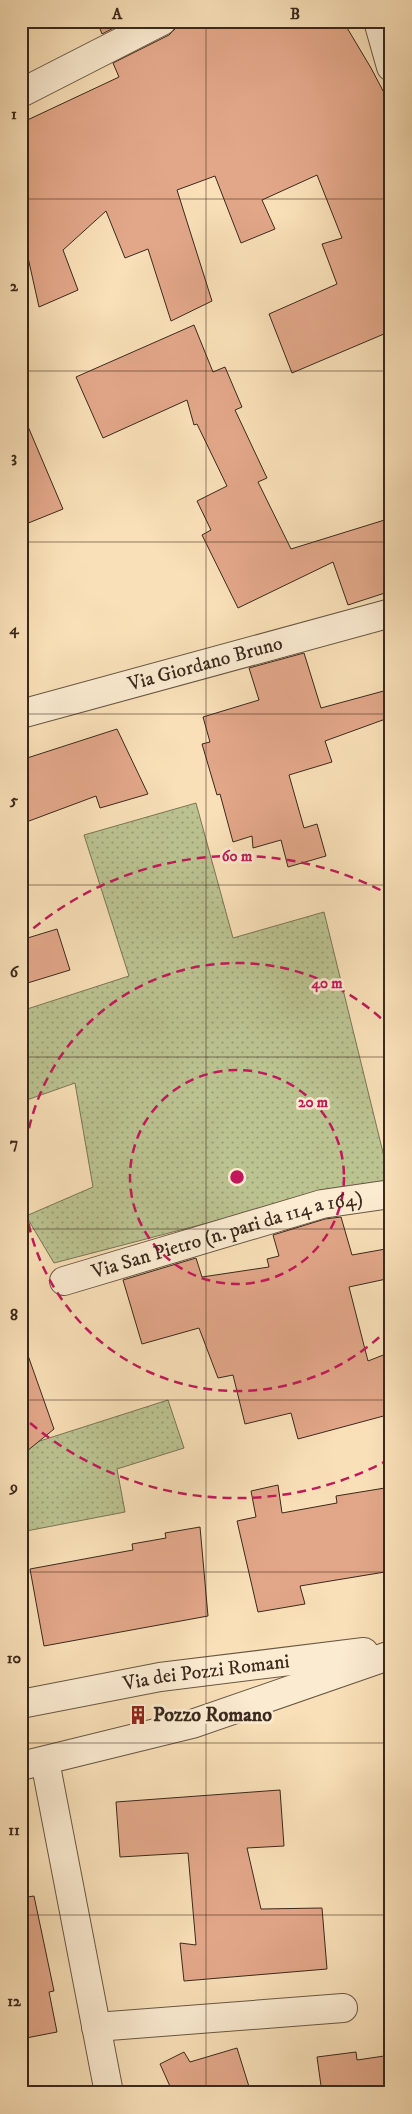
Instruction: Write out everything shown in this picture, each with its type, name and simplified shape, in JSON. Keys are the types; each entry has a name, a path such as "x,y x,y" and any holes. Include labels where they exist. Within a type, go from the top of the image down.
{"street":[{"path":"21,93 162,21"},
{"path":"391,24 380,21 391,67"},
{"name":"Via Giordano Bruno","path":"21,714 391,613"},
{"name":"Via San Pietro (n. pari da 114 a 164)","path":"64,1281 322,1204 391,1194"},
{"name":"Via dei Pozzi Romani","path":"21,1704 160,1677 391,1649"},
{"name":"Via dei Pozzi Romani","path":"109,2093 96,2028 33,1764 192,1724 391,1655"},
{"path":"96,2028 343,2008"}],"green space":[{"path":"196,803 233,938 324,912 390,1181 330,1191 54,1263 26,1216 93,1187 75,1083 21,1102 21,1011 129,976 84,835"},
{"path":"168,1400 184,1448 117,1469 125,1512 21,1532 21,1447"}],"building":[{"path":"97,21 127,21 102,34"},
{"path":"178,21 343,21 391,106 391,331 292,373 269,314 337,284 322,244 342,238 317,175 262,200 275,229 241,243 215,176 177,190 212,301 171,321 148,249 125,258 106,211 63,250 78,290 39,307 21,226 21,123 119,77 113,63 169,35 175,29"},
{"path":"194,325 213,372 225,367 242,407 235,410 267,478 258,482 291,549 391,518 391,591 348,605 333,562 238,608 202,535 211,530 197,501 227,486 197,424 194,425 187,400 103,438 76,377"},
{"path":"21,410 63,509 21,526"},
{"path":"304,653 321,708 391,689 391,717 325,741 332,762 289,775 304,828 317,824 326,856 288,867 281,840 253,848 252,836 233,842 220,794 217,795 202,744 210,742 203,717 259,700 249,668"},
{"path":"117,729 148,794 100,808 96,796 21,824 21,760"},
{"path":"57,929 70,970 21,985 21,940"},
{"path":"341,1217 352,1255 391,1248 391,1278 349,1287 368,1361 391,1352 391,1414 298,1439 291,1413 245,1424 233,1375 218,1378 199,1328 142,1344 123,1280 196,1258 202,1277 269,1267 267,1259 279,1256 273,1235 325,1219"},
{"path":"25,1347 54,1429 21,1456 21,1348"},
{"path":"278,1485 282,1513 337,1503 336,1496 391,1487 391,1571 300,1586 305,1604 258,1612 237,1521 256,1517 251,1491"},
{"path":"200,1527 208,1616 44,1646 30,1569 133,1550 132,1544 166,1538 165,1533"},
{"path":"280,1790 284,1846 247,1848 261,1909 322,1908 327,1969 184,1981 180,1943 196,1945 188,1853 120,1857 116,1802"},
{"path":"34,1896 54,1991 49,1992 57,2032 21,2039 21,1898"},
{"path":"237,2048 251,2093 173,2093 160,2064 184,2052 190,2062"},
{"path":"356,2052 357,2060 391,2055 391,2093 322,2093 317,2057"}],"place":[{"name":"Pozzo Romano","path":"138,1715"}]}
